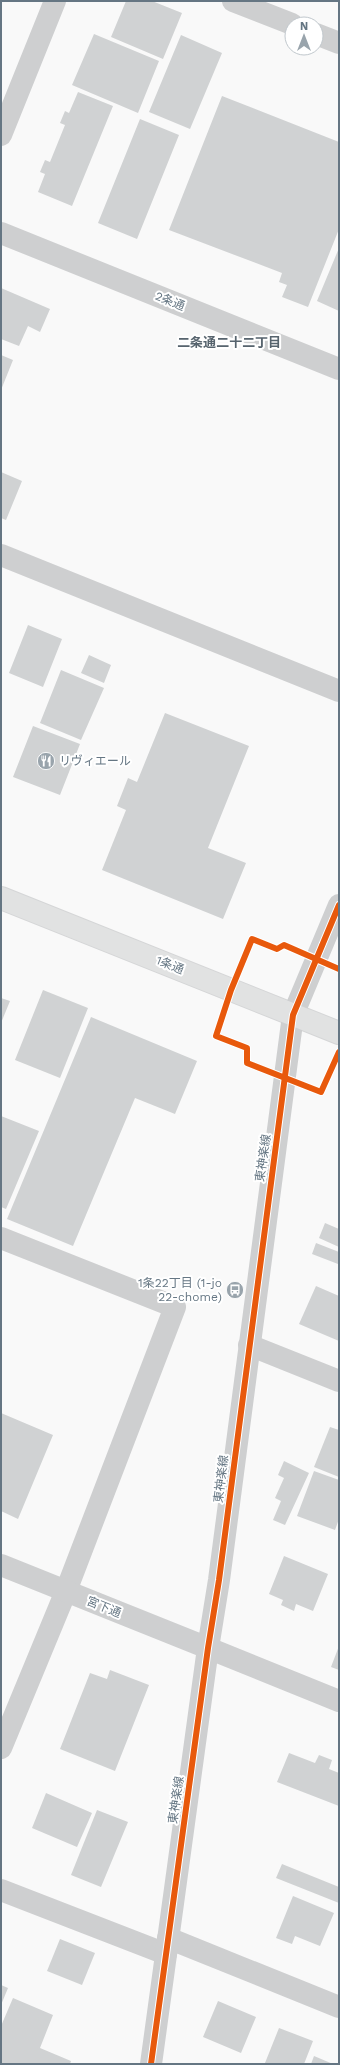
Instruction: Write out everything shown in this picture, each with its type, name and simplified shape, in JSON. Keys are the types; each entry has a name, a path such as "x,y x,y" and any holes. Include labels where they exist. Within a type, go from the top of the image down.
{"main road":[{"name":"1条通","path":"1,898 339,1033"}],"street":[{"path":"1,135 55,1"},
{"path":"233,1 284,21"},
{"path":"324,37 339,43"},
{"name":"2条通","path":"1,233 339,369"},
{"path":"1,555 339,691"},
{"name":"東神楽線","path":"151,2064 208,1648 219,1580 294,1015 339,905"},
{"path":"1,1238 176,1307 66,1591 1,1748"},
{"path":"249,1345 339,1381"},
{"name":"宮下通","path":"1,1565 339,1701"},
{"path":"1,1890 167,1946 339,2007"}],"building":[{"path":"126,1 152,1 182,13 163,59 111,37"},
{"path":"94,34 159,61 138,113 72,85"},
{"path":"181,35 222,53 190,129 149,112"},
{"path":"78,92 113,106 72,206 38,192 45,174 40,172 45,160 50,162 65,125 60,123 65,111 69,113"},
{"path":"222,96 339,142 339,229 308,307 282,297 287,285 279,282 282,273 169,230"},
{"path":"140,119 179,135 137,239 98,223"},
{"path":"339,248 339,311 317,301"},
{"path":"1,288 50,309 40,332 28,326 19,346 1,339"},
{"path":"1,355 13,360 1,390"},
{"path":"1,472 22,481 6,520 1,518"},
{"path":"28,625 62,639 43,687 9,673"},
{"path":"89,655 111,665 104,683 81,673"},
{"path":"61,670 104,688 81,740 40,723"},
{"path":"165,713 249,746 208,848 246,863 223,919 102,870 126,810 117,806 128,778 137,782"},
{"name":"リヴィエール","path":"33,726 80,744 60,795 13,777"},
{"path":"43,990 88,1008 60,1078 15,1060"},
{"path":"1,998 10,1001 1,1023"},
{"path":"91,1017 197,1061 175,1114 135,1098 73,1246 7,1219"},
{"path":"1,1116 39,1131 6,1209 1,1207"},
{"path":"325,1223 339,1229 339,1247 319,1238"},
{"path":"316,1243 339,1252 338,1264 312,1254"},
{"path":"316,1286 339,1296 339,1341 299,1324"},
{"path":"1,1413 53,1435 18,1519 1,1511"},
{"path":"330,1427 339,1430 339,1477 314,1467"},
{"path":"284,1461 309,1473 285,1525 273,1520 281,1501 275,1498 284,1478 278,1475"},
{"path":"314,1471 339,1480 339,1519 335,1530 297,1516"},
{"path":"284,1556 328,1574 313,1611 296,1604 294,1611 281,1605 283,1600 269,1594"},
{"path":"339,1646 339,1670 331,1667"},
{"path":"110,1670 149,1685 115,1771 60,1749 90,1673 107,1679"},
{"path":"289,1753 315,1763 319,1755 332,1760 329,1769 339,1773 339,1806 277,1782"},
{"path":"46,1793 92,1813 77,1847 32,1828"},
{"path":"97,1810 128,1822 101,1887 71,1875"},
{"path":"282,1864 339,1887 339,1903 276,1878"},
{"path":"293,1896 334,1913 320,1946 295,1936 292,1944 276,1938"},
{"path":"60,1939 95,1953 82,1985 47,1971"},
{"path":"1,1985 8,1988 1,2005"},
{"path":"13,1998 53,2015 40,2048 71,2061 70,2064 1,2064 1,2026"},
{"path":"218,2001 256,2017 241,2053 203,2037"},
{"path":"279,2028 313,2041 304,2064 265,2063"},
{"path":"314,2056 333,2064 311,2064"}],"cycle path":[{"path":"151,2064 208,1648 219,1580 293,1015 339,905"},
{"path":"339,969 284,945 277,949 252,939 231,990 216,1036 247,1048 247,1063 321,1092 339,1052"}],"place":[{"name":"リヴィエール","path":"46,761"},
{"name":"1条22丁目 (1-jo 22-chome)","path":"235,1290"}],"district":[{"name":"二条通二十二丁目","path":"229,342"}]}
